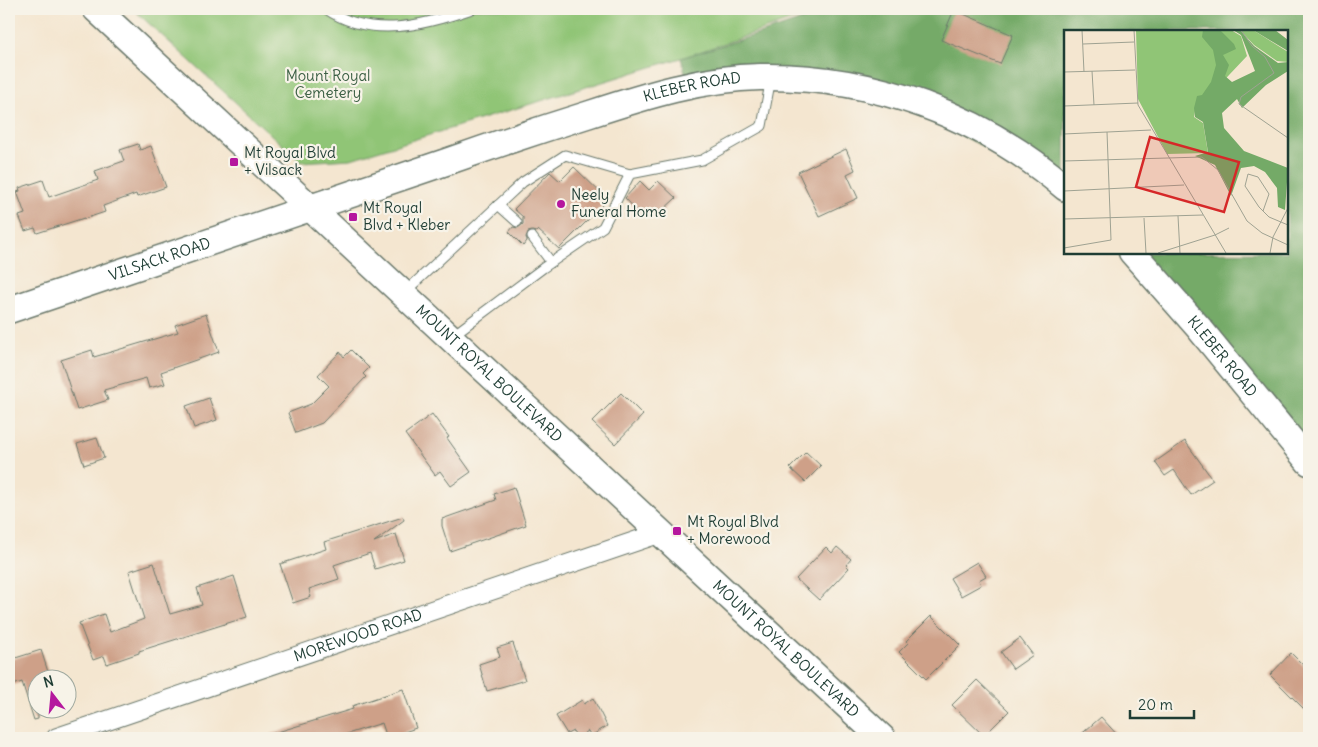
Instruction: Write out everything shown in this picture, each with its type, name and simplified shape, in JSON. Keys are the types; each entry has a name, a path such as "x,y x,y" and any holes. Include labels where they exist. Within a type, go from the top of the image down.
{"street":[{"name":"MOUNT ROYAL BOULEVARD","path":"96,9 882,738"},
{"name":"KLEBER ROAD","path":"310,209 514,138 654,94 717,81 771,77 827,80 864,86 934,108 971,124 997,139 1064,187"},
{"name":"VILSACK ROAD","path":"9,310 310,209"},
{"name":"KLEBER ROAD","path":"1134,254 1199,328 1309,462"},
{"name":"MOREWOOD ROAD","path":"56,738 660,533"}],"lane":[{"path":"326,9 355,22 385,28 420,24 472,9"},
{"path":"403,294 523,182 565,155 630,174 702,160 762,126 771,77"},
{"path":"450,338 551,262 603,227 630,174"},
{"path":"498,205 518,222"},
{"path":"532,237 551,262"}],"green space":[{"name":"Mount Royal Cemetery","path":"133,9 825,9 681,58 351,159 301,162"},
{"path":"834,9 1309,9 1309,462 1133,254 1288,254 1288,30 1064,30 1064,187 864,86 689,86 681,58"}],"building":[{"path":"954,10 1013,35 1000,64 941,40"},
{"path":"138,144 140,150 151,146 166,187 137,197 136,194 103,206 105,212 84,219 37,233 35,228 25,231 19,216 25,214 17,192 20,191 19,188 43,180 49,197 98,180 95,171 124,161 120,150"},
{"path":"846,149 855,170 847,174 858,198 819,216 798,172"},
{"name":"Neely Funeral Home","path":"574,167 608,200 559,249 538,230 536,232 528,232 527,241 523,246 509,232 513,227 518,228 523,224 523,217 514,209 550,172 560,181"},
{"path":"640,181 649,190 658,181 676,198 662,211 660,209 655,214 651,209 643,217 625,198"},
{"path":"206,314 219,352 161,372 165,384 149,388 146,378 104,390 108,400 77,410 61,360 92,350 94,357 178,332 175,325"},
{"path":"351,350 369,368 363,374 366,377 322,423 296,433 288,413 311,404 329,386 318,375 340,352 344,357"},
{"path":"621,393 643,415 615,444 592,422"},
{"path":"209,398 217,420 194,428 186,406"},
{"path":"432,414 471,472 451,486 440,471 435,475 405,434"},
{"path":"97,438 104,458 84,465 77,444"},
{"path":"1185,441 1213,480 1191,495 1174,470 1165,476 1155,462"},
{"path":"806,452 821,466 805,482 790,468"},
{"path":"514,487 526,525 450,551 442,526 442,519 496,500 494,494"},
{"path":"403,517 404,520 374,542 396,534 404,560 375,569 370,553 334,565 339,579 309,589 311,597 293,603 280,564 326,549 324,542"},
{"path":"826,547 832,553 837,547 851,559 846,565 849,568 819,600 796,579"},
{"path":"977,562 986,576 979,580 981,585 961,596 950,578"},
{"path":"154,563 170,614 202,605 197,588 234,576 247,617 139,651 139,653 107,664 104,656 93,660 79,623 104,614 110,632 144,619 129,571"},
{"path":"931,616 960,645 926,679 899,652 908,643 906,641"},
{"path":"1020,638 1033,655 1013,669 1001,652"},
{"path":"513,643 525,680 487,691 479,664 500,657 497,648"},
{"path":"41,650 47,670 28,670 28,701 22,682 13,685 9,670 9,660"},
{"path":"1291,653 1309,671 1309,714 1270,675"},
{"path":"977,680 1009,711 984,736 952,705"},
{"path":"403,689 416,728 387,738 382,723 344,735 345,738 272,738 271,734 353,709 352,706"},
{"path":"593,698 607,726 591,736 588,731 578,738 573,731 567,734 556,716 582,700 584,704"},
{"path":"1101,717 1120,738 1077,738"}],"place":[{"name":"Mt Royal Blvd + Vilsack","path":"234,162"},
{"name":"Neely Funeral Home","path":"561,204"},
{"name":"Mt Royal Blvd + Kleber","path":"353,217"},
{"name":"Mt Royal Blvd + Morewood","path":"677,531"}]}
